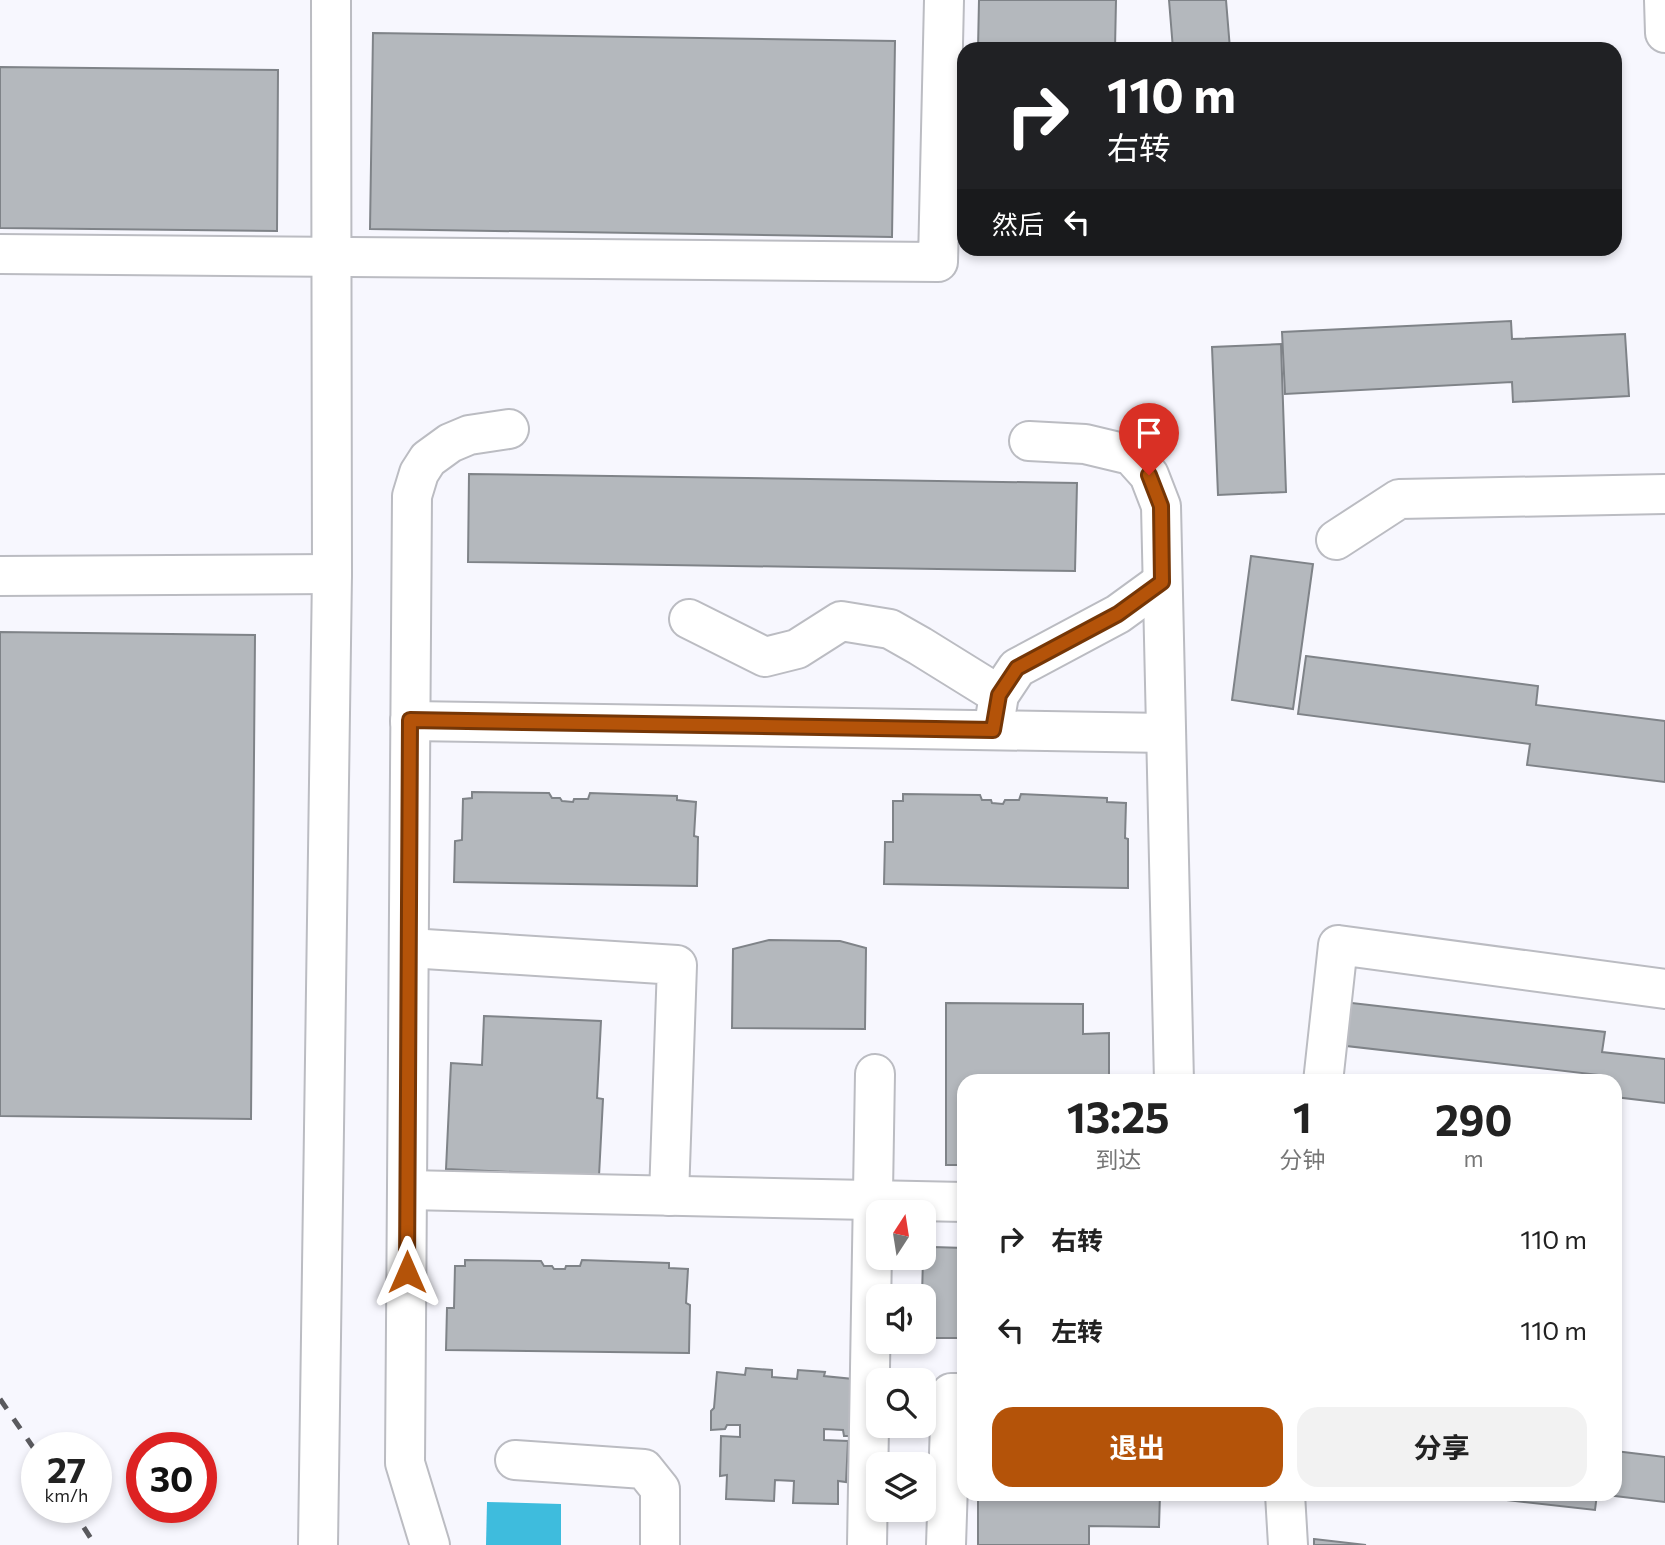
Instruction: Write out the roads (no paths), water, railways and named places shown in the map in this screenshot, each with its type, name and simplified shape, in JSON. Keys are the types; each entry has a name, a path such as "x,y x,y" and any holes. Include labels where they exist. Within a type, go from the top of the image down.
{"street":[{"path":"318,1545 332,574 331,0"},
{"path":"0,254 938,262 944,0"},
{"path":"1664,0 1665,33"},
{"path":"430,1545 405,1463 412,496 419,473 428,459 450,443 470,435 509,429"},
{"path":"1029,441 1085,444 1131,455 1149,475 1161,506 1174,1074"},
{"path":"1336,540 1399,499 1665,494"},
{"path":"0,576 332,574"},
{"path":"996,713 1017,668 1118,614 1162,582"},
{"path":"689,619 765,657 797,649 841,621 890,629 920,646 996,713"},
{"path":"410,720 996,713 1166,733"},
{"path":"1324,1074 1338,945 1665,989"},
{"path":"409,948 677,965 669,1196"},
{"path":"407,1190 873,1200 875,1074"},
{"path":"936,1201 957,1202"},
{"path":"867,1545 872,1270"},
{"path":"946,1545 951,1393 957,1393"},
{"path":"515,1460 645,1469 660,1489 660,1545"},
{"path":"1285,1501 1288,1545"}],"water":[{"path":"487,1502 561,1504 561,1545 486,1545"}],"railway":[{"path":"0,1399 23,1432"},
{"path":"81,1523 95,1545"}]}
